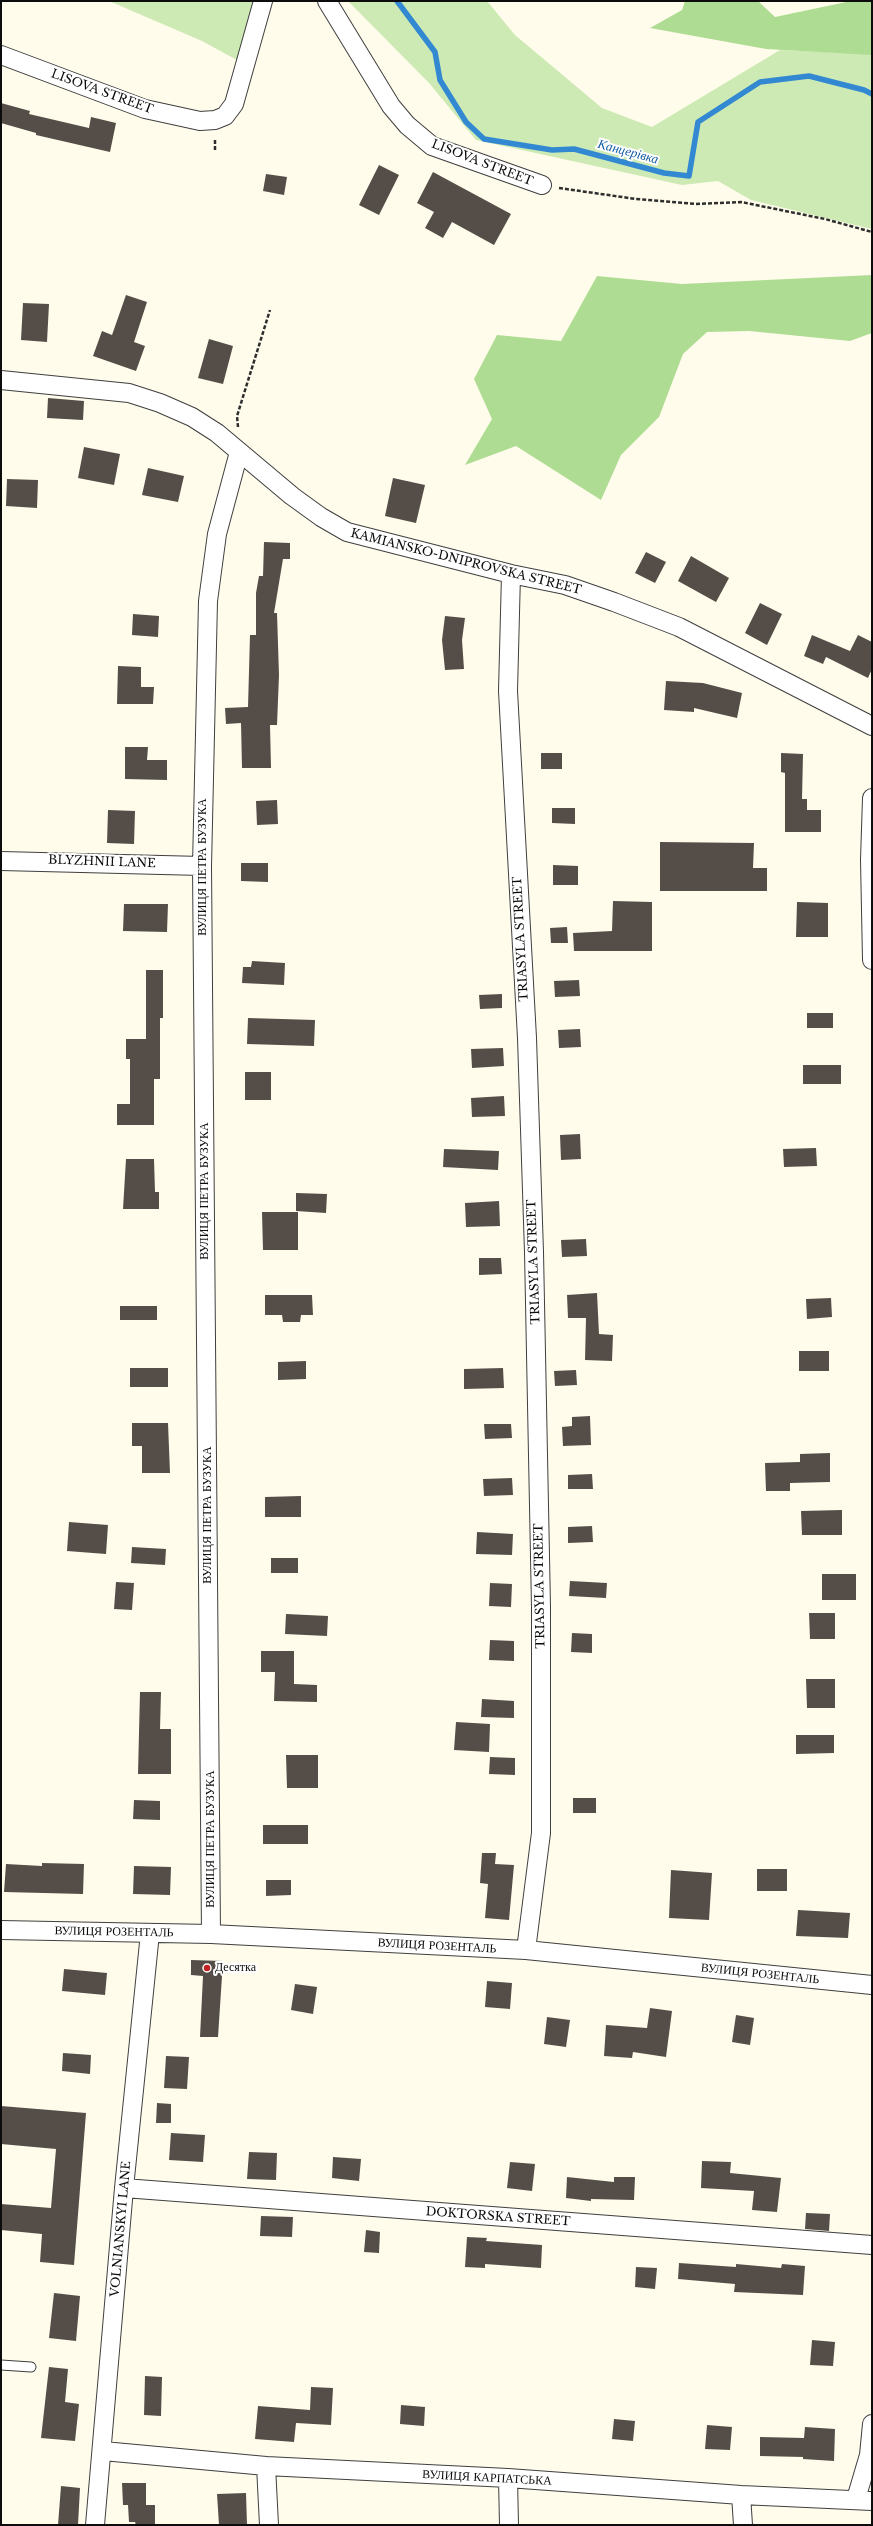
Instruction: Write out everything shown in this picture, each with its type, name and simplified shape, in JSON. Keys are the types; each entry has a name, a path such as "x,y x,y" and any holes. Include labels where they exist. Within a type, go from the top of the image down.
{"street":[{"name":"LISOVA STREET","path":"1,55 145,109 200,121 215,120 225,116 234,104 263,1"},
{"name":"LISOVA STREET","path":"327,1 391,106 407,125 432,146 542,185"},
{"name":"KAMIANSKO-DNIPROVSKA STREET","path":"1,380 128,393 192,417 217,432 239,452 321,517 347,532 511,574 565,586 659,619 872,726"},
{"name":"ВУЛИЦЯ ПЕТРА БУЗУКА","path":"211,1934 202,866 208,601 217,534 239,452"},
{"name":"TRIASYLA STREET","path":"511,574 508,691 528,1086 534,1252 541,1607 541,1833 526,1950"},
{"path":"872,798 870,860 872,960"},
{"name":"BLYZHNII LANE","path":"1,861 202,866"},
{"name":"ВУЛИЦЯ РОЗЕНТАЛЬ","path":"1,1930 211,1934 526,1950 872,1985"},
{"name":"VOLNIANSKYI LANE","path":"95,2525 103,2451 124,2188 150,1933"},
{"name":"DOKTORSKA STREET","path":"124,2188 872,2245"},
{"path":"864,2500 872,2424"},
{"name":"ВУЛИЦЯ КАРПАТСЬКА","path":"103,2451 266,2466 508,2478 741,2495 864,2500"},
{"path":"266,2466 269,2525"},
{"path":"508,2478 508,2525"},
{"path":"741,2495 743,2525"}],"lane":[{"path":"1,2365 31,2368"}],"path":[{"path":"542,185 636,199 696,204 741,202 826,219 872,232"},
{"path":"239,452 237,416 270,310"}],"green space":[{"path":"109,1 257,1 237,60 202,41"},
{"path":"348,1 487,1 515,35 602,108 652,127 780,50 872,54 872,229 751,200 718,181 682,185 476,140 429,83"},
{"path":"685,1 758,1 775,17 851,1 872,1 872,55 766,49 650,28 682,10"},
{"path":"872,275 872,333 850,341 749,331 707,332 683,354 659,417 621,455 601,500 516,446 465,465 492,419 474,379 497,335 561,341 597,276 682,284"}],"building":[{"path":"1,103 30,111 29,114 89,128 91,117 116,123 110,152 36,135 36,133 1,123"},
{"path":"379,165 399,175 379,215 359,205"},
{"path":"433,172 511,214 494,245 452,222 443,238 425,228 434,212 417,203"},
{"path":"266,174 287,177 284,195 263,191"},
{"path":"126,295 147,302 134,342 145,346 136,371 93,356 102,331 112,335"},
{"path":"23,303 49,304 47,342 21,340"},
{"path":"209,339 233,346 223,384 198,378"},
{"path":"48,398 84,401 83,420 47,418"},
{"path":"84,447 120,454 114,485 78,478"},
{"path":"148,468 184,476 178,502 142,495"},
{"path":"393,478 425,485 416,523 385,516"},
{"path":"7,479 38,480 37,508 6,506"},
{"path":"264,542 290,543 290,559 283,559 274,613 277,613 279,675 277,725 270,725 271,768 242,768 241,723 226,724 225,708 248,707 250,635 256,635 256,593 259,576 263,576"},
{"path":"646,552 666,562 655,583 635,573"},
{"path":"691,556 729,578 716,602 678,581"},
{"path":"760,603 782,614 767,645 745,633"},
{"path":"133,614 159,616 158,637 132,635"},
{"path":"445,616 465,618 462,640 464,669 445,670 442,640"},
{"path":"812,635 850,651 858,635 872,642 872,669 868,678 826,657 823,664 804,656"},
{"path":"118,666 141,667 141,687 154,687 153,704 117,704"},
{"path":"666,681 703,683 742,693 737,718 694,708 694,712 664,710"},
{"path":"125,747 148,747 147,760 167,760 167,780 125,779"},
{"path":"541,753 562,753 562,769 541,769"},
{"path":"781,753 803,754 802,799 807,799 807,810 821,810 821,832 785,832 785,773 781,772"},
{"path":"277,800 278,824 257,825 256,801"},
{"path":"552,808 575,808 575,824 552,823"},
{"path":"108,810 135,811 134,844 107,843"},
{"path":"660,842 754,843 753,868 767,868 767,891 660,891"},
{"path":"241,863 268,863 268,882 241,881"},
{"path":"553,865 578,866 578,885 553,885"},
{"path":"613,901 652,902 652,951 574,951 573,933 612,931"},
{"path":"797,902 828,903 828,937 796,937"},
{"path":"124,904 168,904 167,932 123,931"},
{"path":"567,927 568,943 551,943 550,928"},
{"path":"252,961 285,963 284,985 242,983 243,967 251,967"},
{"path":"146,970 163,970 163,1018 160,1018 160,1079 154,1079 154,1125 117,1125 117,1104 130,1104 130,1059 126,1059 126,1039 146,1039"},
{"path":"579,980 580,996 555,997 554,981"},
{"path":"502,994 502,1008 480,1009 479,995"},
{"path":"807,1013 833,1013 833,1028 807,1028"},
{"path":"248,1018 315,1020 314,1046 247,1044"},
{"path":"580,1029 581,1047 559,1048 558,1030"},
{"path":"503,1048 504,1066 472,1068 471,1049"},
{"path":"803,1065 841,1065 841,1084 803,1084"},
{"path":"245,1072 271,1072 271,1100 245,1100"},
{"path":"504,1096 505,1116 472,1117 471,1098"},
{"path":"580,1134 581,1159 561,1160 560,1135"},
{"path":"816,1148 817,1166 784,1167 783,1149"},
{"path":"444,1149 499,1151 498,1170 443,1167"},
{"path":"126,1159 154,1159 155,1192 159,1192 159,1209 123,1209"},
{"path":"296,1193 327,1194 326,1213 296,1211"},
{"path":"499,1201 500,1226 466,1227 465,1203"},
{"path":"262,1212 298,1212 298,1250 263,1250"},
{"path":"586,1239 587,1256 562,1257 561,1240"},
{"path":"479,1258 501,1258 502,1274 479,1275"},
{"path":"597,1293 599,1334 613,1335 612,1361 585,1360 586,1318 568,1318 567,1295"},
{"path":"265,1295 312,1295 313,1315 301,1315 300,1322 283,1322 282,1315 265,1315"},
{"path":"831,1298 832,1317 807,1319 806,1299"},
{"path":"120,1306 157,1306 157,1320 120,1320"},
{"path":"799,1351 829,1351 829,1371 799,1371"},
{"path":"306,1361 306,1379 278,1380 278,1362"},
{"path":"130,1368 168,1368 168,1387 130,1387"},
{"path":"503,1368 504,1388 464,1389 464,1369"},
{"path":"576,1370 577,1385 555,1386 554,1371"},
{"path":"590,1416 591,1445 563,1446 562,1427 572,1426 572,1417"},
{"path":"132,1423 168,1423 170,1473 142,1473 142,1446 132,1446"},
{"path":"484,1424 511,1424 512,1438 485,1439"},
{"path":"830,1453 830,1482 790,1483 790,1491 766,1491 765,1463 800,1462 800,1454"},
{"path":"592,1474 593,1489 568,1489 568,1475"},
{"path":"512,1478 513,1495 484,1496 483,1479"},
{"path":"301,1496 301,1517 265,1517 265,1497"},
{"path":"842,1510 842,1535 802,1535 801,1511"},
{"path":"69,1522 108,1525 106,1554 67,1551"},
{"path":"592,1526 593,1542 568,1543 568,1527"},
{"path":"477,1532 513,1534 512,1555 476,1554"},
{"path":"132,1547 166,1549 165,1565 131,1563"},
{"path":"271,1558 298,1558 298,1573 271,1573"},
{"path":"822,1574 856,1574 856,1600 822,1600"},
{"path":"570,1581 607,1583 606,1598 569,1596"},
{"path":"116,1582 134,1583 132,1610 114,1609"},
{"path":"490,1583 512,1584 511,1607 489,1606"},
{"path":"809,1613 835,1613 835,1639 810,1639"},
{"path":"286,1614 328,1616 327,1636 285,1634"},
{"path":"572,1633 592,1634 592,1653 571,1652"},
{"path":"490,1640 514,1641 514,1661 489,1660"},
{"path":"261,1651 294,1651 294,1684 317,1685 317,1702 274,1701 275,1672 261,1672"},
{"path":"806,1679 835,1679 835,1708 807,1708"},
{"path":"140,1692 161,1692 160,1729 171,1729 171,1774 138,1774"},
{"path":"482,1699 514,1701 514,1718 481,1717"},
{"path":"456,1722 490,1724 489,1752 454,1750"},
{"path":"796,1735 834,1735 834,1753 796,1754"},
{"path":"286,1755 318,1755 318,1788 287,1788"},
{"path":"490,1757 515,1758 515,1775 489,1774"},
{"path":"573,1798 596,1798 596,1813 573,1813"},
{"path":"134,1800 160,1801 160,1820 133,1819"},
{"path":"263,1825 308,1825 308,1844 263,1844"},
{"path":"482,1853 496,1853 495,1864 514,1865 509,1920 485,1918 488,1884 480,1883"},
{"path":"42,1863 84,1864 83,1894 4,1892 6,1864 42,1866"},
{"path":"134,1866 171,1867 170,1895 133,1894"},
{"path":"757,1869 787,1869 787,1891 757,1891"},
{"path":"671,1870 712,1873 709,1920 669,1918"},
{"path":"266,1880 291,1880 291,1895 266,1896"},
{"path":"798,1910 850,1913 848,1938 796,1936"},
{"path":"191,1960 223,1961 218,2037 200,2037 203,1976 191,1975"},
{"path":"64,1969 107,1973 105,1995 62,1991"},
{"path":"487,1981 512,1983 510,2009 485,2007"},
{"path":"295,1984 317,1987 313,2014 291,2010"},
{"path":"650,2008 672,2011 666,2057 633,2052 632,2058 604,2056 606,2025 647,2028"},
{"path":"736,2015 754,2018 750,2045 732,2042"},
{"path":"547,2017 570,2020 566,2047 544,2044"},
{"path":"63,2053 91,2055 90,2074 62,2071"},
{"path":"166,2056 189,2057 187,2089 164,2088"},
{"path":"157,2103 171,2104 171,2123 156,2123"},
{"path":"1,2106 86,2113 74,2265 40,2262 42,2234 1,2230 1,2204 51,2208 56,2149 1,2144"},
{"path":"171,2133 205,2135 203,2162 169,2160"},
{"path":"249,2152 277,2153 276,2180 247,2179"},
{"path":"333,2157 361,2159 359,2181 332,2178"},
{"path":"702,2161 731,2162 730,2173 781,2178 777,2212 752,2210 754,2191 701,2188"},
{"path":"510,2162 535,2164 532,2191 507,2188"},
{"path":"567,2177 614,2182 614,2177 635,2177 634,2200 591,2199 591,2201 566,2198"},
{"path":"806,2213 830,2214 829,2231 805,2229"},
{"path":"261,2216 293,2217 292,2237 260,2236"},
{"path":"366,2230 380,2232 379,2253 364,2252"},
{"path":"467,2237 487,2238 486,2241 542,2245 541,2268 485,2264 485,2268 465,2267"},
{"path":"679,2263 736,2267 736,2264 781,2268 782,2264 805,2266 803,2295 734,2292 735,2284 678,2279"},
{"path":"636,2267 657,2268 655,2289 635,2287"},
{"path":"54,2293 80,2296 76,2341 49,2338"},
{"path":"812,2340 835,2342 833,2366 810,2365"},
{"path":"49,2367 68,2369 65,2402 79,2404 75,2441 41,2438"},
{"path":"145,2376 162,2377 161,2416 144,2415"},
{"path":"311,2387 333,2388 331,2425 296,2423 294,2442 255,2439 258,2406 310,2410"},
{"path":"401,2405 425,2407 424,2426 400,2424"},
{"path":"614,2419 635,2421 633,2441 612,2439"},
{"path":"707,2425 732,2427 730,2450 705,2449"},
{"path":"805,2427 835,2429 834,2461 803,2459 803,2457 760,2456 760,2437 804,2438"},
{"path":"122,2483 146,2483 146,2505 155,2505 155,2525 136,2525 135,2522 129,2522 128,2505 123,2505"},
{"path":"61,2486 80,2488 78,2525 58,2525"},
{"path":"246,2493 247,2525 219,2525 217,2494"}],"waterway":[{"name":"Канцерівка","path":"397,1 435,52 440,80 466,122 484,139 552,150 574,149 664,173 689,176 698,122 760,82 809,76 864,90 872,94"}],"place":[{"name":"Десятка","path":"207,1968"}]}
